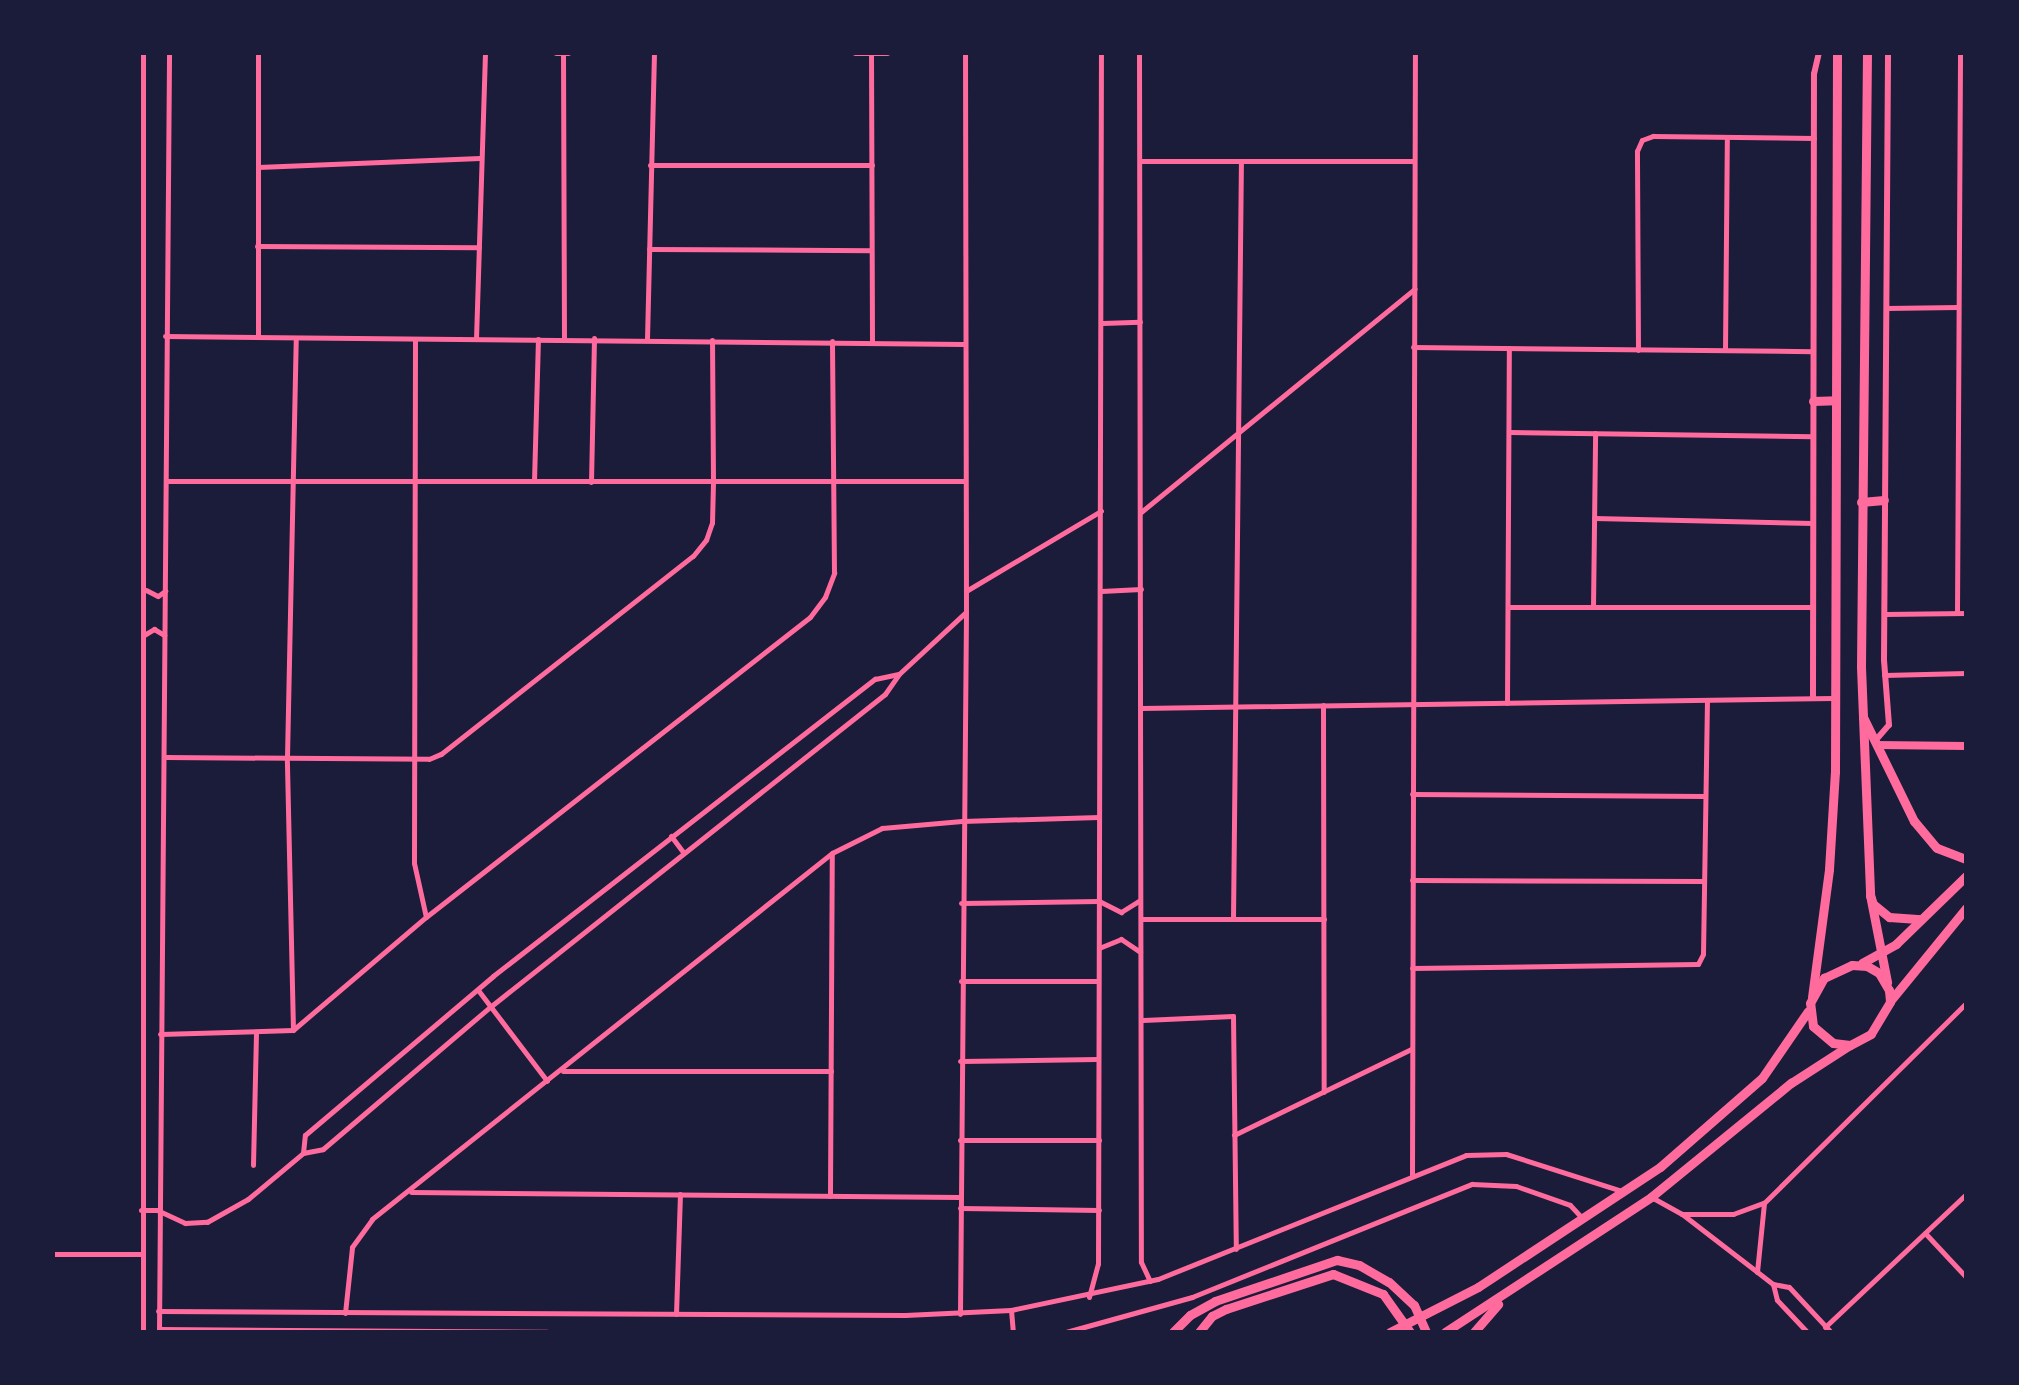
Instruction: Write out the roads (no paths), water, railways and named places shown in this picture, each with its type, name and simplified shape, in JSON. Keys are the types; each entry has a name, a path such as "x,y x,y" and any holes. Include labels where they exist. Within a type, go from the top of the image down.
{"main road":[{"path":"856,52 887,52"},
{"path":"1390,1332 1478,1287 1624,1192 1747,1093 1775,1063 1808,1011 1833,834 1837,52"},
{"path":"1867,52 1861,502 1863,717 1870,895 1890,1002"},
{"path":"1813,401 1836,400"},
{"path":"1861,502 1884,500"},
{"path":"1863,717 1923,832 1945,853 1966,859"},
{"path":"1876,743 1966,746"},
{"path":"1812,997 1832,972 1880,955 1966,876"},
{"path":"1870,895 1888,917 1904,922 1924,918"},
{"path":"1445,1332 1651,1197 1792,1083 1871,1034 1906,977 1966,908"},
{"path":"1859,964 1876,970 1889,990"},
{"path":"1808,1011 1813,1026 1824,1038 1850,1045"},
{"path":"1172,1332 1190,1315 1243,1289 1337,1260 1369,1269 1399,1289 1419,1313 1426,1332"},
{"path":"1200,1332 1212,1316 1226,1309 1333,1274 1383,1294 1410,1332"},
{"path":"1474,1332 1522,1283"}],"street":[{"path":"143,1332 144,52"},
{"path":"169,52 159,1331 546,1332"},
{"path":"258,52 258,337"},
{"path":"476,339 485,52"},
{"path":"648,339 654,52"},
{"path":"960,1314 966,612 965,52"},
{"path":"1087,1297 1095,1286 1098,1264 1102,52"},
{"path":"1139,52 1141,1262 1150,1281 1158,1279"},
{"path":"1412,1176 1415,52"},
{"path":"1813,698 1814,66 1819,52"},
{"path":"1876,743 1889,725 1884,676 1888,52"},
{"path":"563,53 564,338"},
{"path":"870,53 872,342"},
{"path":"1957,613 1962,57"},
{"path":"1638,350 1638,145 1654,136 1814,138"},
{"path":"1724,350 1727,137"},
{"path":"258,167 480,158"},
{"path":"1234,919 1241,161"},
{"path":"1140,162 1414,161"},
{"path":"650,165 872,164"},
{"path":"257,246 479,247"},
{"path":"649,249 871,250"},
{"path":"1141,512 1414,289"},
{"path":"1886,308 1958,306"},
{"path":"1102,323 1140,322"},
{"path":"165,336 964,344"},
{"path":"293,1030 286,757 296,338"},
{"path":"534,481 538,338"},
{"path":"592,482 594,338"},
{"path":"415,339 414,863 426,917"},
{"path":"165,757 430,759 441,754 692,556 712,524 712,340"},
{"path":"160,1034 293,1030 426,917 810,617 825,597 834,573 832,341"},
{"path":"1414,348 1813,351"},
{"path":"1507,703 1510,348"},
{"path":"1958,368 1966,368"},
{"path":"1509,432 1813,436"},
{"path":"1593,607 1595,433"},
{"path":"166,480 834,484 963,481"},
{"path":"966,590 1101,512"},
{"path":"1594,518 1813,523"},
{"path":"144,588 152,596 166,588"},
{"path":"1101,591 1141,590"},
{"path":"1508,606 1813,607"},
{"path":"142,1210 185,1223 207,1222 248,1199 303,1153 323,1148 490,1007 885,694 899,674 966,612"},
{"path":"1884,614 1966,613"},
{"path":"143,639 154,629 166,637"},
{"path":"1884,676 1966,673"},
{"path":"303,1153 306,1135 478,990 875,678 899,674"},
{"path":"1142,708 1836,698"},
{"path":"1412,968 1693,967 1703,954 1707,700"},
{"path":"1324,706 1324,1092"},
{"path":"1412,794 1706,796"},
{"path":"345,1312 352,1246 372,1218 832,852 882,828 1100,817"},
{"path":"671,836 683,852"},
{"path":"830,1196 832,852"},
{"path":"1412,880 1704,881"},
{"path":"961,903 1099,902 1121,912 1142,898"},
{"path":"1142,918 1324,919"},
{"path":"1099,948 1121,939 1142,954"},
{"path":"961,982 1099,981"},
{"path":"478,990 547,1081"},
{"path":"1682,1214 1733,1214 1764,1203 1966,1002"},
{"path":"1142,1020 1233,1016 1236,1248"},
{"path":"253,1165 256,1032"},
{"path":"1234,1135 1412,1048"},
{"path":"960,1060 1099,1059"},
{"path":"560,1072 831,1071"},
{"path":"960,1140 1098,1140"},
{"path":"158,1311 960,1314 1011,1310 1158,1279 1466,1156 1492,1152 1519,1157 1588,1184 1624,1192"},
{"path":"1066,1332 1192,1296 1472,1184 1516,1186 1570,1206 1582,1219"},
{"path":"408,1192 960,1197"},
{"path":"676,1314 680,1194"},
{"path":"1651,1197 1682,1214 1773,1284 1789,1287 1828,1330 1966,1194"},
{"path":"1757,1272 1764,1203"},
{"path":"960,1208 1098,1210"},
{"path":"1926,1233 1966,1277"},
{"path":"52,1254 143,1254"},
{"path":"1773,1284 1777,1300 1807,1332"},
{"path":"1011,1310 1013,1332"},
{"path":"535,1313 535,1330"}]}
